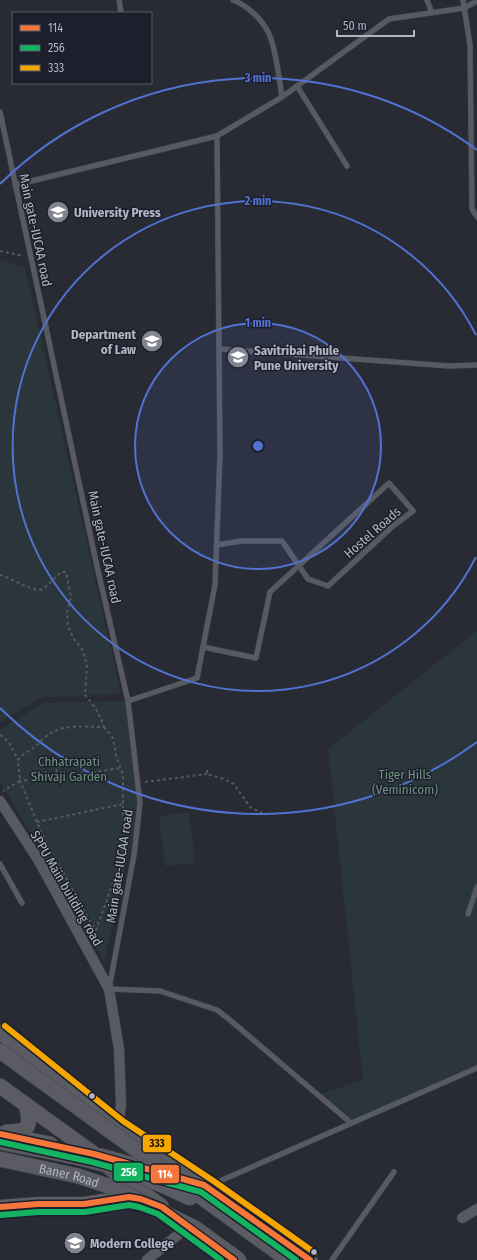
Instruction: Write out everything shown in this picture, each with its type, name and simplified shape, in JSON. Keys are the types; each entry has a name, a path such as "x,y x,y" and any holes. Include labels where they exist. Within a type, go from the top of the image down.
{"main road":[{"path":"0,1032 118,1127 207,1187 310,1260"},
{"path":"0,1051 288,1260"},
{"path":"0,1086 94,1154 138,1190 234,1260"},
{"path":"0,1133 14,1132 27,1128 29,1122 26,1105"},
{"path":"0,1133 94,1154 207,1187"},
{"path":"0,1142 57,1153 120,1169 147,1179 223,1213"},
{"path":"0,1159 78,1176 111,1187 195,1228 239,1260"},
{"name":"Baner Road","path":"0,1163 138,1190"},
{"path":"0,1207 38,1204 84,1204 129,1197 141,1199 162,1207"}],"street":[{"name":"SPPU Main building road","path":"0,801 39,861 109,989"},
{"path":"109,989 119,1057 121,1105 118,1127"},
{"path":"462,1218 477,1209"},
{"path":"146,1260 179,1234 184,1223"}],"lane":[{"path":"119,0 121,12"},
{"path":"233,0 257,16 270,38 282,97"},
{"path":"427,0 432,13"},
{"path":"463,0 470,45 474,188 472,209 477,217"},
{"path":"15,186 217,136 282,97 389,19 464,8 477,1"},
{"path":"296,86 347,166"},
{"name":"Main gate-IUCAA road","path":"0,112 96,562 128,701 140,803 134,855 109,989"},
{"path":"128,701 197,678 215,585 220,455 217,136"},
{"path":"219,349 449,366 477,365"},
{"name":"Hostel Roads","path":"203,647 256,658 270,592 298,565 389,483 413,511 393,526 328,586 308,579 298,565"},
{"path":"217,545 241,541 282,541 298,565"},
{"path":"0,864 22,903"},
{"path":"468,914 477,887"},
{"path":"109,989 160,991 217,1010 351,1123"},
{"path":"207,1187 477,1068"},
{"path":"332,1260 394,1172"}],"path":[{"path":"0,251 31,257"},
{"path":"0,575 33,589 39,590 44,588 57,575 62,572 66,572 71,597 67,613 68,627 74,639 82,649 88,665 85,695 100,714 104,727 113,738 123,775 123,816 125,837 121,857 96,930 42,834 20,781 18,760 11,745 0,735"},
{"path":"18,760 23,754 37,745 44,737 56,730 71,727 104,727"},
{"path":"0,793 20,781 56,776 57,767 78,764 82,774 120,768"},
{"path":"207,774 208,770"},
{"path":"137,783 207,774 224,778 234,784 250,807 266,815"},
{"path":"37,822 123,804"}],"green space":[{"path":"0,259 25,268 121,694 43,697 0,722"},
{"name":"Tiger Hills (Veminicom)","path":"477,631 477,1068 351,1123 318,1095 363,1080 328,749"},
{"name":"Chhatrapati Shivaji Garden","path":"128,701 140,803 104,962 0,781 0,730 43,703"},
{"path":"189,812 195,863 165,866 159,816"}],"transit line":[{"name":"333","path":"5,1026 123,1121 215,1182 315,1253"},
{"name":"114","path":"0,1134 94,1154 204,1185 310,1260"},
{"name":"256","path":"0,1142 92,1162 201,1192 296,1260"},
{"name":"114","path":"0,1207 38,1204 84,1204 129,1197 141,1199 162,1207 234,1260"},
{"name":"256","path":"1,1215 38,1212 85,1212 129,1205 139,1207 158,1214 221,1260"}],"place":[{"name":"University Press","path":"58,212"},
{"name":"Department of Law","path":"152,341"},
{"name":"Savitribai Phule Pune University","path":"238,357"},
{"name":"Modern College","path":"75,1243"}]}
